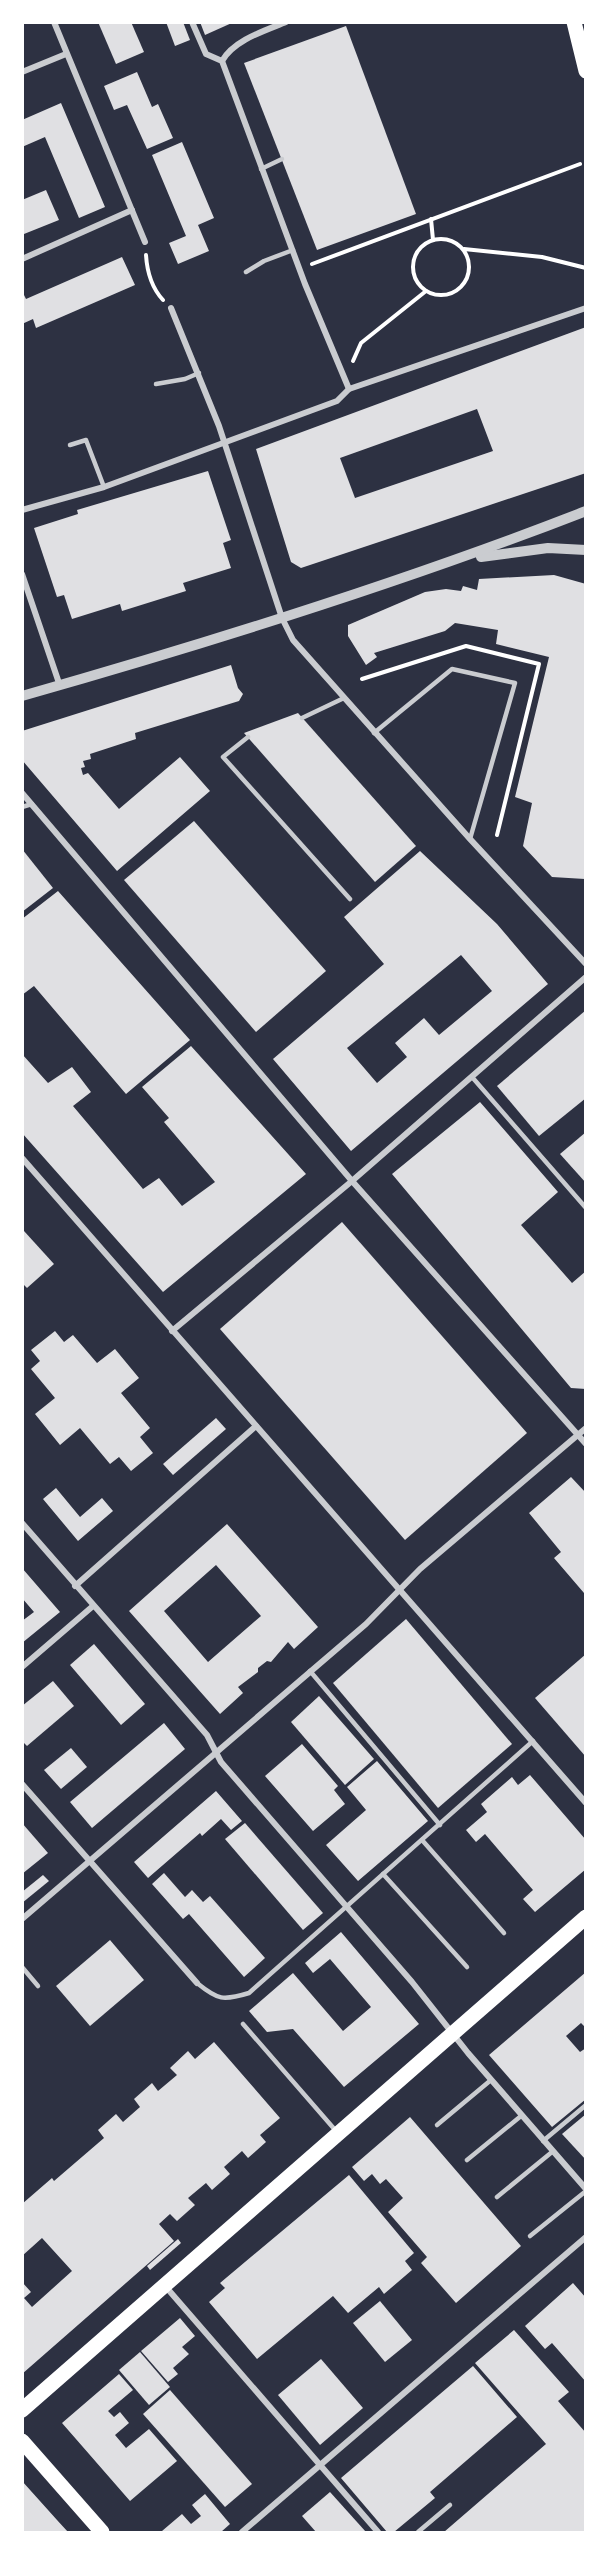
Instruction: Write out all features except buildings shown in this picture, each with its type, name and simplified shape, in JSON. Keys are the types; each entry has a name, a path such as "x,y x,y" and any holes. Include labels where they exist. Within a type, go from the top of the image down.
{"main road":[{"path":"574,22 585,71"},
{"path":"22,2410 166,2287 585,1917"},
{"path":"22,2441 102,2532"}],"street":[{"path":"54,22 145,242"},
{"path":"192,22 206,54 222,62 292,250 349,389"},
{"path":"222,62 228,50 286,22"},
{"path":"22,72 66,54"},
{"path":"22,259 132,210"},
{"path":"171,308 199,373 282,618 293,640 374,733 585,964"},
{"path":"22,510 104,487 224,444 338,401 349,389 585,308"},
{"path":"22,696 282,618 463,559 585,511"},
{"path":"463,559 548,548 585,550"},
{"path":"22,574 60,686"},
{"path":"22,793 352,1181 585,1444"},
{"path":"172,1331 352,1181 585,977"},
{"path":"22,1158 585,1803"},
{"path":"75,1586 256,1426"},
{"path":"22,1919 366,1624 399,1589 585,1428"},
{"path":"22,1523 207,1735 215,1754 446,2022 453,2034 491,2080 585,2190"},
{"path":"22,1667 93,1606"},
{"path":"22,1784 197,1983"},
{"path":"242,2532 585,2237"},
{"path":"166,2287 378,2532"}],"lane":[{"path":"261,169 282,159"},
{"path":"246,272 264,261 292,250"},
{"path":"156,384 199,373"},
{"path":"70,445 86,440 104,487"},
{"path":"374,733 452,669 515,682 470,839"},
{"path":"302,718 344,698"},
{"path":"248,737 223,758 350,899"},
{"path":"22,807 32,804"},
{"path":"472,1077 585,1208"},
{"path":"310,1671 440,1824"},
{"path":"197,1983 216,1998 232,1998 249,1993 533,1741"},
{"path":"422,1840 504,1933"},
{"path":"383,1874 467,1967"},
{"path":"22,1967 39,1986"},
{"path":"243,2025 340,2134"},
{"path":"437,2125 491,2080"},
{"path":"543,2141 585,2105"},
{"path":"467,2160 521,2116"},
{"path":"497,2197 552,2152"},
{"path":"530,2236 585,2190"},
{"path":"418,2532 450,2505"}],"path":[{"path":"305,266 580,164"},
{"path":"431,219 434,226 433,240"},
{"path":"464,249 470,266 469,275 459,290 443,296 426,291 416,280 413,265 420,249 433,240 450,240 464,249 543,257 585,268"},
{"path":"145,242 147,269 156,293 171,308"},
{"path":"352,363 361,343 426,291"},
{"path":"362,678 466,646 539,664 497,835"}]}
